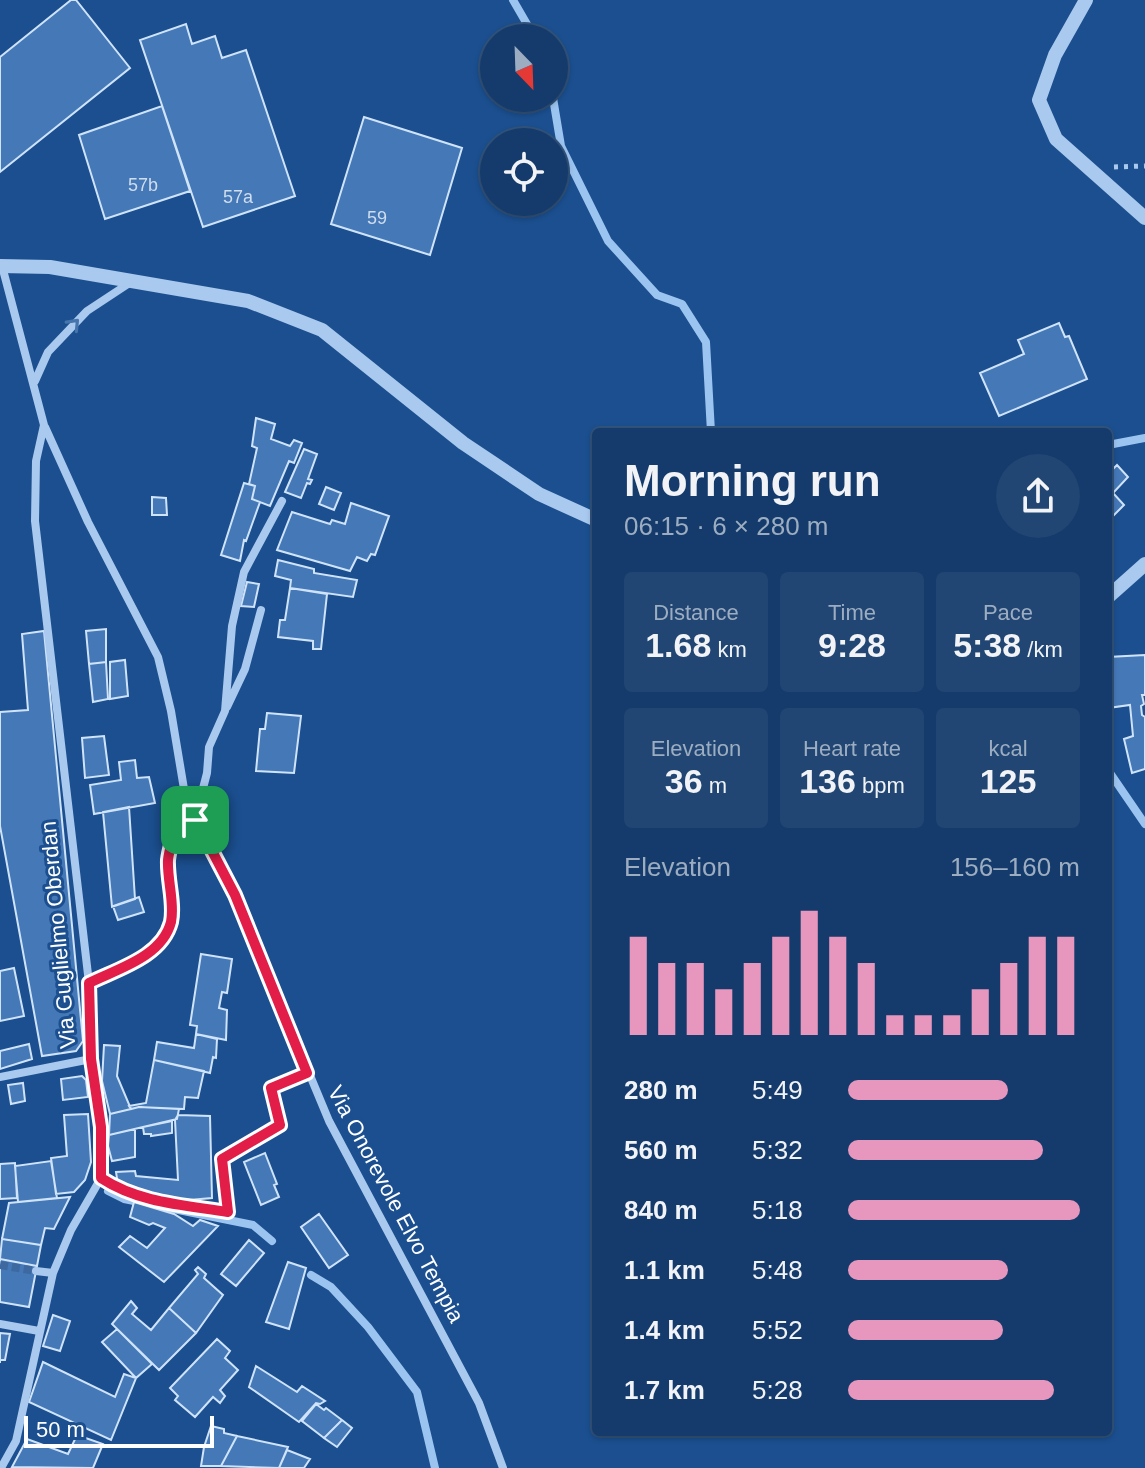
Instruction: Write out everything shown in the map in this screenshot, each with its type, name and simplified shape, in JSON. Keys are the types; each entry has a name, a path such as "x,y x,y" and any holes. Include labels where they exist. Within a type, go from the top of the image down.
{"street":[{"path":"1086,0 1055,55 1039,100 1056,139 1145,218"},
{"name":"Via Guglielmo Oberdan","path":"1,1468 16,1441 53,1273 71,1230 101,1178 101,1127 91,1059 89,983 35,521 36,461 44,425 1,266 50,267 248,301 322,330 463,443 539,494 592,518"},
{"path":"34,382 48,352 87,311 131,282"},
{"name":"Via Onorevole Elvo Tempia","path":"44,425 88,522 158,657 171,711 186,801 235,895 329,1121 479,1403 503,1468"},
{"path":"225,711 232,626 244,572 282,501"},
{"path":"1112,593 1145,564"},
{"path":"195,820 207,773 209,747 245,669 261,610"},
{"path":"89,983 133,962 162,941 171,921 168,859 186,801"},
{"path":"0,1077 91,1059"},
{"path":"36,1271 53,1273"},
{"path":"0,1324 39,1331"}],"path":[{"path":"101,1178 149,1200 228,1212 222,1159 280,1125 271,1088 307,1073"}],"building":[{"path":"71,0 76,0 130,68 0,172 0,57"},
{"path":"186,24 192,44 215,36 222,58 246,50 295,196 203,227 140,40"},
{"path":"162,106 190,191 105,219 79,135"},
{"path":"364,117 462,148 430,255 331,224"},
{"path":"1059,323 1065,337 1069,336 1087,379 999,416 980,373 1024,354 1018,340"},
{"path":"256,418 275,424 271,439 290,446 294,440 302,443 294,463 289,461 270,506 252,499 255,486 249,484 257,448 252,446"},
{"path":"304,449 317,454 308,479 312,480 310,484 307,483 301,498 285,492"},
{"path":"1117,465 1128,477 1113,493 1124,505 1112,517 1112,470"},
{"path":"244,483 255,486 252,499 260,502 244,540 240,561 221,555"},
{"path":"326,487 341,493 334,510 319,504"},
{"path":"152,497 166,498 167,515 152,515"},
{"path":"351,503 389,516 375,555 371,554 367,561 357,557 350,571 277,550 292,512 330,524 332,520 345,524"},
{"path":"278,560 314,569 314,573 357,580 353,597 290,588 291,580 275,576"},
{"path":"247,582 259,584 254,607 241,606"},
{"path":"290,588 327,594 321,649 313,649 313,641 278,637 280,620 285,620"},
{"path":"106,629 106,662 89,664 86,631"},
{"path":"44,631 83,1041 76,1051 42,1056 0,826 0,712 28,710 22,634"},
{"path":"1145,655 1145,695 1142,695 1144,704 1141,706 1145,717 1145,769 1132,773 1124,739 1133,736 1130,705 1112,707 1112,657"},
{"path":"125,660 128,696 110,699 110,662"},
{"path":"106,662 108,699 93,702 89,664"},
{"path":"267,713 301,716 294,773 256,771 260,729 265,729"},
{"path":"104,736 109,775 85,778 82,738"},
{"path":"135,760 137,778 149,777 155,803 94,814 90,785 121,780 119,762"},
{"path":"129,807 135,899 112,907 103,812"},
{"path":"139,897 144,912 118,920 113,906"},
{"path":"201,954 232,959 227,993 222,992 219,1008 227,1010 226,1040 196,1034 197,1026 190,1025"},
{"path":"14,968 24,1016 0,1021 0,971"},
{"path":"196,1034 217,1039 216,1058 213,1057 210,1073 154,1060 157,1042 194,1048"},
{"path":"29,1044 32,1059 0,1069 0,1051"},
{"path":"104,1045 120,1046 117,1076 131,1109 110,1114 102,1081"},
{"path":"154,1060 204,1071 198,1098 185,1097 184,1109 131,1109 129,1106 146,1103"},
{"path":"82,1076 86,1080 88,1097 63,1100 61,1079"},
{"path":"23,1083 25,1101 11,1104 8,1085"},
{"path":"139,1107 179,1109 177,1119 109,1135 110,1114"},
{"path":"88,1114 91,1162 85,1180 74,1192 56,1194 51,1158 67,1156 64,1115"},
{"path":"178,1115 210,1116 212,1198 177,1201 118,1185 116,1172 135,1171 136,1176 178,1180 175,1120"},
{"path":"172,1121 172,1133 144,1134 143,1127"},
{"path":"135,1129 135,1157 112,1161 109,1135"},
{"path":"265,1153 279,1197 261,1205 244,1162"},
{"path":"51,1161 57,1198 18,1202 15,1166"},
{"path":"15,1163 17,1198 0,1199 0,1164"},
{"path":"70,1197 54,1229 45,1228 41,1245 2,1239 9,1203"},
{"path":"134,1202 174,1214 193,1226 200,1220 218,1226 164,1282 119,1247 130,1236 147,1248 165,1228 130,1217"},
{"path":"319,1214 348,1255 329,1268 301,1227"},
{"path":"2,1239 41,1245 37,1266 0,1259"},
{"path":"249,1240 264,1253 236,1286 221,1274"},
{"path":"0,1259 37,1266 29,1307 0,1302"},
{"path":"288,1262 306,1268 289,1329 266,1322"},
{"path":"198,1267 206,1274 204,1278 223,1295 196,1333 169,1308 198,1274 195,1270"},
{"path":"131,1301 137,1308 132,1314 151,1330 169,1308 196,1333 159,1370 112,1324"},
{"path":"53,1315 70,1321 60,1351 43,1346"},
{"path":"117,1329 152,1364 136,1378 102,1342"},
{"path":"0,1333 10,1334 5,1360 0,1360"},
{"path":"217,1339 230,1351 225,1358 238,1370 220,1390 225,1396 220,1403 213,1397 195,1417 175,1400 178,1396 170,1388"},
{"path":"43,1362 115,1397 124,1374 136,1378 111,1440 29,1402"},
{"path":"256,1366 297,1392 302,1386 325,1401 316,1403 299,1422 249,1387"},
{"path":"316,1404 342,1420 324,1438 302,1421"},
{"path":"342,1420 352,1428 337,1447 324,1438"},
{"path":"211,1426 237,1436 221,1466 201,1466 204,1447"},
{"path":"77,1435 103,1444 93,1468 12,1467 27,1439 68,1454"},
{"path":"237,1436 288,1447 279,1468 221,1466"},
{"path":"287,1450 310,1459 304,1468 279,1468"}],"waterway":[{"path":"513,0 527,24"},
{"path":"555,112 561,146 608,241 657,295 682,304 706,342 711,428"},
{"path":"1112,444 1145,438"},
{"path":"1112,776 1145,824"},
{"path":"108,1191 124,1199 253,1225 272,1241"},
{"path":"311,1275 331,1287 368,1327 417,1392 435,1468"}],"tunnel":[{"path":"0,1265 36,1271"}],"route":[{"path":"186,801 195,820 235,895 307,1073 271,1088 280,1125 222,1159 228,1212 149,1200 101,1178 101,1127 91,1059 89,983 133,962 162,941 171,921 168,859 186,801"}]}
